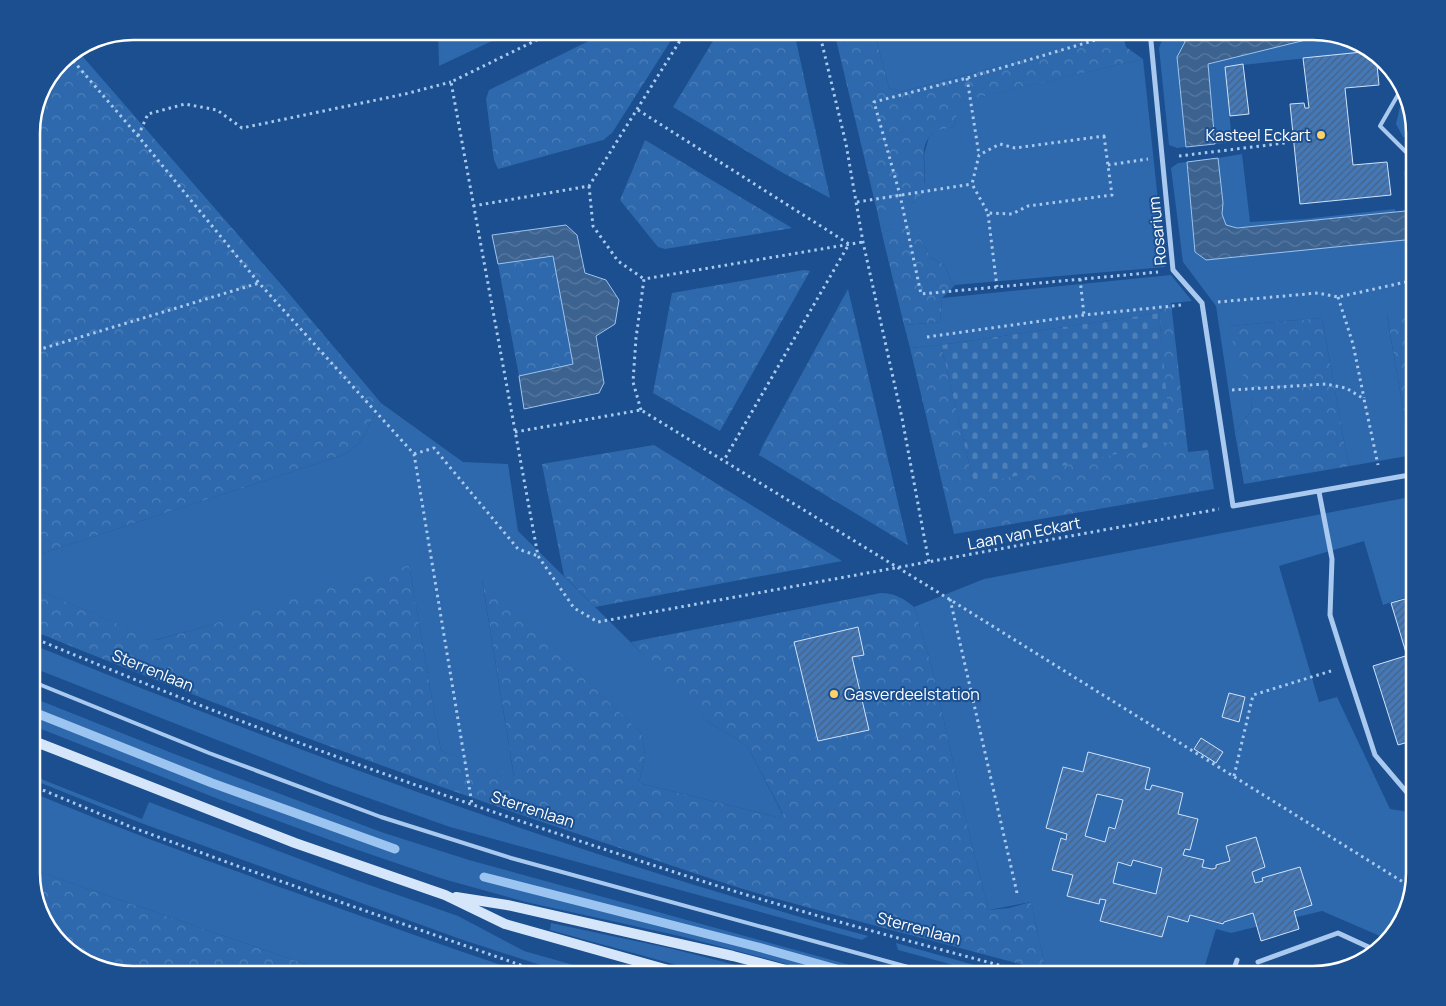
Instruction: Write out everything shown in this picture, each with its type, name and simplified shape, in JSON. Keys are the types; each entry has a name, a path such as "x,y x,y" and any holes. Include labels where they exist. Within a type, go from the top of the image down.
{"main road":[{"path":"40,743 295,842 445,895 505,924 654,966"},
{"path":"445,895 507,905 771,966"}],"street":[{"name":"Rosarium","path":"1151,40 1173,270 1202,303"},
{"path":"1202,303 1233,506 1406,476"},
{"path":"1319,492 1332,559 1330,615 1375,755 1406,791"},
{"path":"1258,962 1338,933 1369,947"},
{"path":"1235,966 1237,960"}],"lane":[{"path":"1397,93 1380,126 1406,152"},
{"path":"40,684 209,753 390,820 511,858 904,966"}],"path":[{"path":"138,136 148,114 185,104 217,110 242,128 405,94 451,82 537,40"},
{"path":"681,40 589,186 593,226 618,261 644,279 863,242"},
{"path":"820,40 846,144 863,242 902,418 929,563"},
{"path":"1096,40 967,78 874,102 900,195 921,294 1173,270"},
{"path":"74,61 260,283 414,454 472,804"},
{"path":"967,78 979,155 972,184 988,213 997,288"},
{"path":"414,454 434,448 518,549 538,556 451,82"},
{"path":"638,110 849,244"},
{"path":"979,155 1000,144 1015,148 1104,136 1112,195 1028,206 1012,214 988,213"},
{"path":"1108,165 1285,143"},
{"path":"857,202 972,184"},
{"path":"473,206 589,186"},
{"path":"724,460 849,244"},
{"path":"641,410 633,382 636,338 644,279"},
{"path":"1080,279 1084,315"},
{"path":"927,336 1084,315 1202,303 1318,293 1338,297 1406,282"},
{"path":"40,350 260,283"},
{"path":"1338,297 1353,344 1381,480"},
{"path":"1216,391 1326,384 1346,388 1364,399"},
{"path":"515,432 641,410 899,568 1405,883"},
{"name":"Laan van Eckart","path":"538,556 574,608 598,622 1233,506"},
{"path":"949,599 1017,893"},
{"name":"Sterrenlaan","path":"40,640 184,699 346,760 472,804 792,909 1003,966"},
{"path":"1234,776 1253,695 1346,666"},
{"path":"40,788 131,827 233,865 522,966"}],"green space":[{"path":"438,40 494,40 439,66"},
{"path":"591,40 671,40 612,133 603,140 498,169 494,160 486,99 489,90"},
{"path":"714,40 796,40 830,198 783,173 673,107"},
{"path":"836,40 876,40 889,88 900,92 1100,40 1124,40 1126,47 1143,59 959,102 953,127 934,133 927,140 924,148 924,186 921,194 915,201 906,205 877,211"},
{"path":"876,40 1100,40 900,92 889,88"},
{"path":"1162,40 1185,40 1177,57 1186,147 1177,148 1169,145 1159,48"},
{"path":"1306,40 1337,43 1358,52 1225,67 1232,142 1215,144 1208,64"},
{"path":"82,56 286,290 381,403 360,442 346,454 40,554 40,127 43,109 52,86 76,59"},
{"path":"1143,59 1165,267 955,285 951,281 945,265 931,258 918,235 892,228 882,234 877,211 914,202 925,182 924,154 929,137 936,131 953,127 956,120 958,102"},
{"path":"1402,106 1403,109 1406,138 1403,137 1396,124 1400,107"},
{"path":"645,140 792,228 665,249 658,247 620,200"},
{"path":"1242,154 1250,222 1304,219 1395,209 1395,212 1236,228 1226,225 1222,214 1223,203 1218,158"},
{"path":"1187,162 1195,252 1206,260 1406,240 1406,314 1387,316 1406,423 1406,456 1350,466 1322,318 1230,326 1252,401 1251,411 1235,433 1216,306 1183,262 1171,168 1178,163"},
{"path":"1406,170 1406,192 1404,172"},
{"path":"903,227 914,230 931,258 945,265 951,281 955,285 942,298 940,322 904,325 882,234 892,228"},
{"path":"553,255 573,364 519,376 498,264"},
{"path":"804,270 810,271 720,431 653,393 672,293"},
{"path":"1171,275 1192,301 1171,303 1159,313 910,348 904,325 940,322 942,298"},
{"path":"848,289 908,545 759,455"},
{"path":"1171,303 1188,452 1208,450 1214,489 954,534 910,348 941,345 973,480 1170,442 1159,313"},
{"path":"1159,313 1171,442 988,482 973,480 941,345"},
{"path":"1406,314 1406,423 1404,414 1387,315"},
{"path":"1322,318 1350,466 1244,484 1235,433 1251,411 1252,401 1234,350 1230,326"},
{"path":"381,403 463,462 508,464 518,531 672,683 708,722 736,738 749,749 783,815 781,818 639,783 645,755 642,734 482,580 514,777 441,751 409,565 155,640 40,591 40,554 346,454 360,442"},
{"path":"654,445 842,561 595,607 564,576 542,464"},
{"path":"1406,498 1406,597 1383,605 1364,541 1279,566 1319,702 1337,697 1390,809 1406,812 1406,873 1403,897 1396,914 1383,934 1381,936 1322,911 1231,933 1216,929 1205,966 1045,966 1031,902 989,910 973,850 931,664 914,607 984,579"},
{"path":"409,565 441,751 514,776 482,579 642,734 645,755 639,783 781,818 783,814 749,749 736,738 708,722 631,642 881,593 894,595 906,601 914,607 931,664 973,850 989,910 1009,908 1031,902 1045,966 1027,966 804,907 693,873 364,759 230,709 40,634 40,591 156,640"},
{"path":"40,648 194,709 440,800 688,883 868,936 862,940 450,827 329,784 40,671"},
{"path":"40,701 177,755 381,832 469,860 853,966 794,966 684,937 526,902 443,879 221,800 40,729"},
{"path":"40,779 142,819 149,802 355,880 458,916 524,951 577,966 543,966 460,939 141,823 40,783"},
{"path":"40,796 133,833 236,871 505,966 311,966 40,872"},
{"path":"40,872 311,966 127,966 103,961 81,950 67,939 52,920 42,891"},
{"path":"551,923 673,949 740,966 680,966 550,930"},
{"path":"896,943 978,966 957,966 898,950"}],"water":[{"path":"1185,40 1306,40 1208,64 1215,144 1186,147 1177,57"},
{"path":"1218,158 1223,203 1222,214 1226,225 1237,228 1406,211 1406,240 1206,260 1195,252 1187,162"},
{"path":"566,225 577,235 585,273 606,280 619,300 615,324 596,336 604,383 599,393 524,409 519,376 573,364 553,256 498,264 492,235"}],"building":[{"name":"Kasteel Eckart","path":"1358,52 1377,66 1379,85 1345,88 1353,165 1387,162 1391,195 1300,204 1290,104 1304,103 1305,108 1309,108 1303,58"},
{"path":"1243,64 1249,114 1230,116 1225,67"},
{"path":"1406,599 1406,653 1391,603"},
{"name":"Gasverdeelstation","path":"858,627 864,655 852,657 869,730 818,741 794,642"},
{"path":"1406,656 1406,743 1398,745 1373,666"},
{"path":"1229,693 1245,697 1239,722 1222,717"},
{"path":"1201,738 1223,752 1216,763 1194,749"},
{"path":"1088,752 1150,768 1145,789 1150,790 1152,785 1183,793 1178,814 1198,819 1190,850 1185,849 1183,855 1204,860 1202,867 1212,869 1216,868 1216,865 1230,861 1226,846 1256,837 1265,867 1252,872 1255,883 1263,881 1262,878 1300,867 1312,905 1294,911 1299,929 1261,941 1253,913 1224,922 1223,924 1190,915 1188,922 1168,916 1162,937 1100,921 1106,900 1100,899 1099,904 1067,896 1073,875 1052,870 1061,838 1066,840 1067,834 1046,828 1063,767 1083,772","holes":["1097,794 1123,800 1115,829 1109,827 1105,842 1085,836","1133,860 1162,868 1156,894 1113,883 1118,862 1131,866"]}],"waterway":[{"path":"40,715 212,783 395,849"},
{"path":"484,877 826,966"}],"place":[{"name":"Kasteel Eckart","path":"1321,135"},
{"name":"Gasverdeelstation","path":"834,694"}]}
